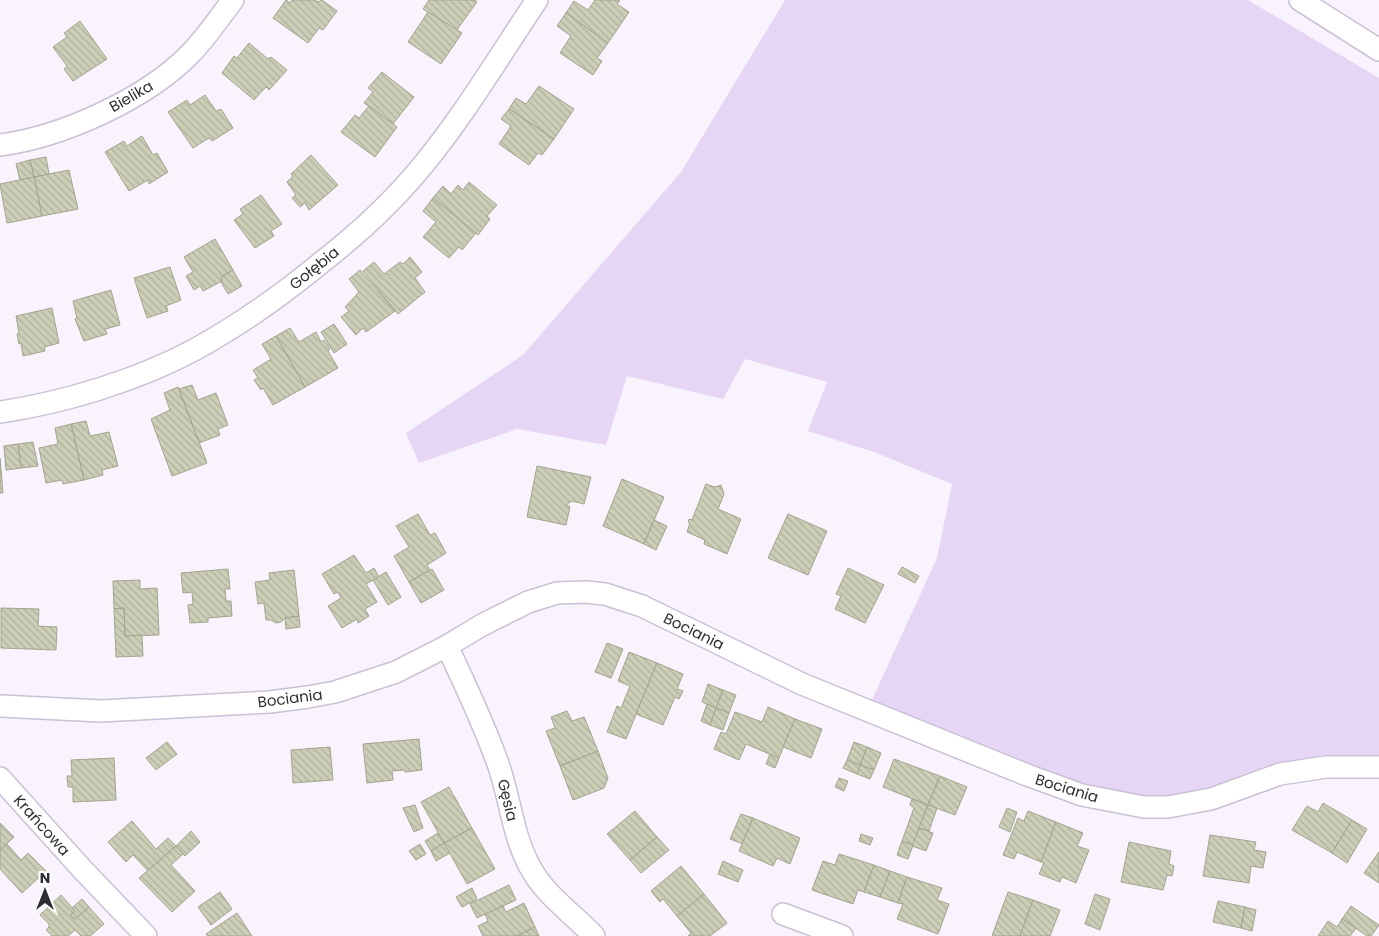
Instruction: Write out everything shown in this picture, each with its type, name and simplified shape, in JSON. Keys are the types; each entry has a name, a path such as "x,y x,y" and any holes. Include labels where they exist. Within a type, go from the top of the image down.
{"street":[{"name":"Bielika","path":"0,145 36,139 63,131 136,94 176,68 191,54 233,0"},
{"name":"Gołębia","path":"0,412 49,404 176,359 238,324 286,291 354,236 396,196 423,166 462,112 536,0"},
{"path":"1300,0 1326,7 1379,50"},
{"name":"Bociania","path":"0,706 58,710 110,710 270,702 335,692 396,672 507,612 542,596 571,592 605,594 642,606 802,684 1027,776 1082,794 1158,808 1211,799 1280,774 1326,767 1379,767"},
{"name":"Gęsia","path":"447,646 469,692 497,761 518,839 530,867 552,896 594,936"},
{"name":"Krańcowa","path":"0,778 82,869 146,936"},
{"path":"783,914 842,936"}],"shaded area":[{"path":"785,0 1248,0 1379,78 1379,760 1301,760 1284,762 1264,767 1241,780 1191,795 1145,798 1072,782 871,702 937,558 952,484 874,452 808,431 827,382 745,359 723,399 627,376 606,445 517,429 419,463 406,433 523,355 681,172"}],"building":[{"path":"286,0 290,3 292,0 315,0 318,2 322,0 337,11 323,30 319,28 308,43 273,18"},
{"path":"429,0 475,0 477,2 456,31 423,9"},
{"path":"595,0 620,0 617,4 629,12 608,43 566,13 574,1 588,10"},
{"path":"428,12 462,33 441,64 408,42"},
{"path":"566,13 608,43 597,58 602,61 593,75 560,53 571,36 557,26"},
{"path":"80,21 107,59 73,81 64,69 67,66 53,47 67,37 64,33"},
{"path":"249,43 268,59 271,57 287,70 269,90 266,87 254,100 222,73 234,56 237,58"},
{"path":"382,72 414,97 393,124 364,103 373,92 368,88"},
{"path":"539,86 574,109 554,139 509,109 516,98 526,104"},
{"path":"205,95 216,111 221,109 233,128 212,141 209,138 193,148 168,112 187,100 190,105"},
{"path":"369,106 397,127 375,157 341,132 355,115 359,118"},
{"path":"509,109 554,139 542,155 538,153 529,165 499,144 511,126 501,119"},
{"path":"142,136 153,155 157,153 168,172 149,184 148,180 129,191 105,152 124,141 127,146"},
{"path":"311,155 338,185 309,210 305,203 300,207 292,198 296,195 287,182 293,176 291,174"},
{"path":"46,157 49,174 34,177 30,160"},
{"path":"30,160 34,177 20,180 16,164"},
{"path":"69,170 78,209 42,216 34,177"},
{"path":"34,177 42,216 7,223 0,184"},
{"path":"469,182 497,205 487,216 490,219 478,235 433,198 443,186 451,194 458,185 463,190"},
{"path":"261,195 282,224 271,231 274,236 255,248 234,220 243,214 240,209"},
{"path":"433,198 476,233 462,250 459,247 449,258 423,237 436,222 423,211"},
{"path":"215,239 233,270 221,277 222,281 203,291 200,286 194,290 186,276 193,272 184,257"},
{"path":"410,257 422,272 415,278 425,292 398,314 363,271 374,262 384,274 400,262 403,264"},
{"path":"170,267 181,300 166,306 168,311 147,318 134,278"},
{"path":"233,270 242,286 228,294 221,282 221,277"},
{"path":"360,270 395,311 366,332 363,328 356,335 341,317 349,311 345,307 359,292 349,279"},
{"path":"111,290 120,325 105,329 107,334 84,341 75,319 77,318 73,301"},
{"path":"52,308 59,343 44,347 45,351 23,356 17,334 19,333 16,316"},
{"path":"334,324 347,344 334,353 321,332"},
{"path":"290,328 299,342 316,332 321,342 324,340 330,349 328,351 338,368 305,387 276,336"},
{"path":"276,336 305,387 273,405 263,388 261,390 254,380 258,378 253,370 271,359 262,344"},
{"path":"192,385 198,400 216,393 228,425 218,429 220,435 199,443 179,389"},
{"path":"178,387 207,463 172,476 151,419 170,410 164,393"},
{"path":"86,421 90,436 109,432 118,466 102,470 103,475 84,480 71,424"},
{"path":"71,424 84,480 63,484 62,480 46,483 39,448 58,444 55,428"},
{"path":"33,442 38,466 21,468 18,444"},
{"path":"18,444 21,468 6,470 4,446"},
{"path":"0,458 3,493 0,493"},
{"path":"537,466 591,477 584,504 572,501 567,504 570,507 566,525 527,517"},
{"path":"622,479 664,497 644,544 603,526"},
{"path":"706,484 715,487 721,485 724,494 718,509 741,519 727,554 704,544 705,540 687,532 690,523 688,522 689,519 692,520"},
{"path":"418,514 430,535 435,533 446,553 427,565 430,570 409,582 394,556 409,547 396,526"},
{"path":"788,514 827,531 808,575 768,558"},
{"path":"654,520 667,526 656,550 644,544"},
{"path":"354,555 366,573 374,568 379,577 366,584 377,602 365,609 369,616 358,623 357,619 342,628 328,606 341,598 338,592 334,594 322,574"},
{"path":"902,567 919,576 915,583 898,574"},
{"path":"848,568 884,585 865,623 835,609 841,596 836,594"},
{"path":"228,569 230,589 225,589 226,601 231,601 232,616 208,618 208,622 190,623 188,605 193,604 192,592 183,593 181,573"},
{"path":"432,569 444,590 421,603 409,582"},
{"path":"294,570 299,616 285,618 281,622 276,623 266,620 264,603 258,604 255,582 270,580 269,573"},
{"path":"386,572 401,597 388,605 373,580"},
{"path":"140,580 140,589 157,588 159,635 125,636 124,608 114,609 113,581"},
{"path":"1,608 39,609 38,626 57,627 56,650 1,648"},
{"path":"124,608 125,636 142,635 143,656 116,657 114,609"},
{"path":"299,616 300,627 286,629 285,618"},
{"path":"607,643 623,649 611,678 595,672"},
{"path":"629,652 657,663 626,739 607,732 617,706 621,708 630,686 618,681"},
{"path":"657,663 683,674 677,689 683,691 679,699 675,697 663,725 636,714"},
{"path":"708,684 723,690 716,708 702,702"},
{"path":"723,690 736,695 729,713 716,708"},
{"path":"707,704 716,708 710,725 701,721"},
{"path":"768,707 795,719 779,758 746,744 739,760 714,749 721,732 726,734 735,712 762,722"},
{"path":"716,708 729,713 723,730 710,725"},
{"path":"567,711 572,721 584,717 598,751 560,766 546,731 555,728 551,717"},
{"path":"795,719 822,729 811,758 783,747"},
{"path":"419,739 422,770 392,771 393,780 367,783 363,744"},
{"path":"167,742 177,754 156,770 146,758"},
{"path":"854,742 867,747 860,765 847,760"},
{"path":"330,747 333,780 293,783 291,750"},
{"path":"867,747 881,753 874,770 860,765"},
{"path":"598,751 608,778 604,788 573,800 560,766"},
{"path":"770,754 779,758 775,768 766,764"},
{"path":"114,758 116,800 73,802 73,787 68,787 67,776 72,776 71,760"},
{"path":"894,759 940,776 928,805 883,787"},
{"path":"847,760 860,765 857,774 843,768"},
{"path":"860,765 874,770 870,779 857,774"},
{"path":"940,776 967,787 955,815 928,805"},
{"path":"839,778 848,781 844,791 835,787"},
{"path":"449,787 472,828 444,843 421,802"},
{"path":"912,799 928,805 913,845 902,841 914,808 910,805"},
{"path":"1323,803 1352,820 1332,853 1292,830 1307,806 1318,812"},
{"path":"415,805 423,828 414,832 403,808"},
{"path":"928,805 937,808 929,831 919,828"},
{"path":"1007,808 1017,812 1010,832 999,827"},
{"path":"635,811 657,837 630,860 607,834"},
{"path":"1028,811 1056,822 1041,862 1017,852 1014,859 1003,855 1018,818 1024,821"},
{"path":"741,814 753,818 743,844 730,839"},
{"path":"753,818 800,838 790,864 777,858 773,866 739,851"},
{"path":"1352,820 1367,829 1347,863 1332,853"},
{"path":"132,821 156,849 168,838 176,846 148,871 133,855 126,862 108,842"},
{"path":"1056,822 1083,833 1077,846 1089,850 1076,883 1062,877 1060,882 1039,874 1044,863 1041,862"},
{"path":"0,823 14,837 0,850"},
{"path":"472,828 495,869 467,884 444,843"},
{"path":"919,828 933,833 926,851 912,846"},
{"path":"191,831 200,842 185,856 176,846"},
{"path":"438,833 444,843 431,851 425,841"},
{"path":"861,834 873,838 870,845 859,841"},
{"path":"1210,835 1256,842 1254,850 1266,852 1263,868 1251,866 1249,883 1203,876"},
{"path":"657,837 669,850 641,873 630,860"},
{"path":"902,841 913,845 908,859 897,855"},
{"path":"1129,842 1171,851 1169,864 1174,866 1172,876 1167,875 1163,890 1121,882"},
{"path":"444,843 450,853 436,861 431,851"},
{"path":"7,844 21,860 28,853 46,871 22,893 0,869 0,850"},
{"path":"420,844 426,854 416,860 409,851"},
{"path":"176,846 183,854 171,865 195,891 172,912 139,878"},
{"path":"1379,852 1379,883 1364,873"},
{"path":"839,854 874,865 864,892 858,890 853,904 812,890 823,861 835,865"},
{"path":"723,861 743,870 738,882 718,874"},
{"path":"874,865 890,871 880,897 864,892"},
{"path":"681,866 704,894 677,916 663,899 660,902 651,891"},
{"path":"890,871 907,877 898,903 880,897"},
{"path":"907,877 942,888 937,900 949,904 938,934 897,919 903,904 898,903"},
{"path":"509,885 516,900 477,918 470,904"},
{"path":"472,888 477,899 462,907 456,897"},
{"path":"220,892 232,909 211,925 198,907"},
{"path":"1008,892 1033,900 1020,936 992,936"},
{"path":"704,894 727,923 710,936 688,936 691,933 677,916"},
{"path":"1095,894 1110,899 1100,930 1085,924"},
{"path":"61,895 75,911 70,915 75,919 89,907 104,924 90,936 81,936 75,930 68,936 52,936 46,930 49,924 40,915"},
{"path":"82,899 89,907 75,919 70,915 75,911 72,908"},
{"path":"1033,900 1060,910 1050,936 1020,936"},
{"path":"1218,901 1245,907 1241,928 1213,922"},
{"path":"524,903 535,927 517,936 483,936 478,926 488,921 485,914 503,906 506,912"},
{"path":"1351,906 1379,925 1371,936 1367,936 1342,919"},
{"path":"1245,907 1256,910 1252,931 1241,928"},
{"path":"237,913 252,936 208,936 206,934"},
{"path":"1342,919 1356,928 1350,936 1318,936 1328,921 1337,927"},
{"path":"535,927 539,936 517,936"}]}
